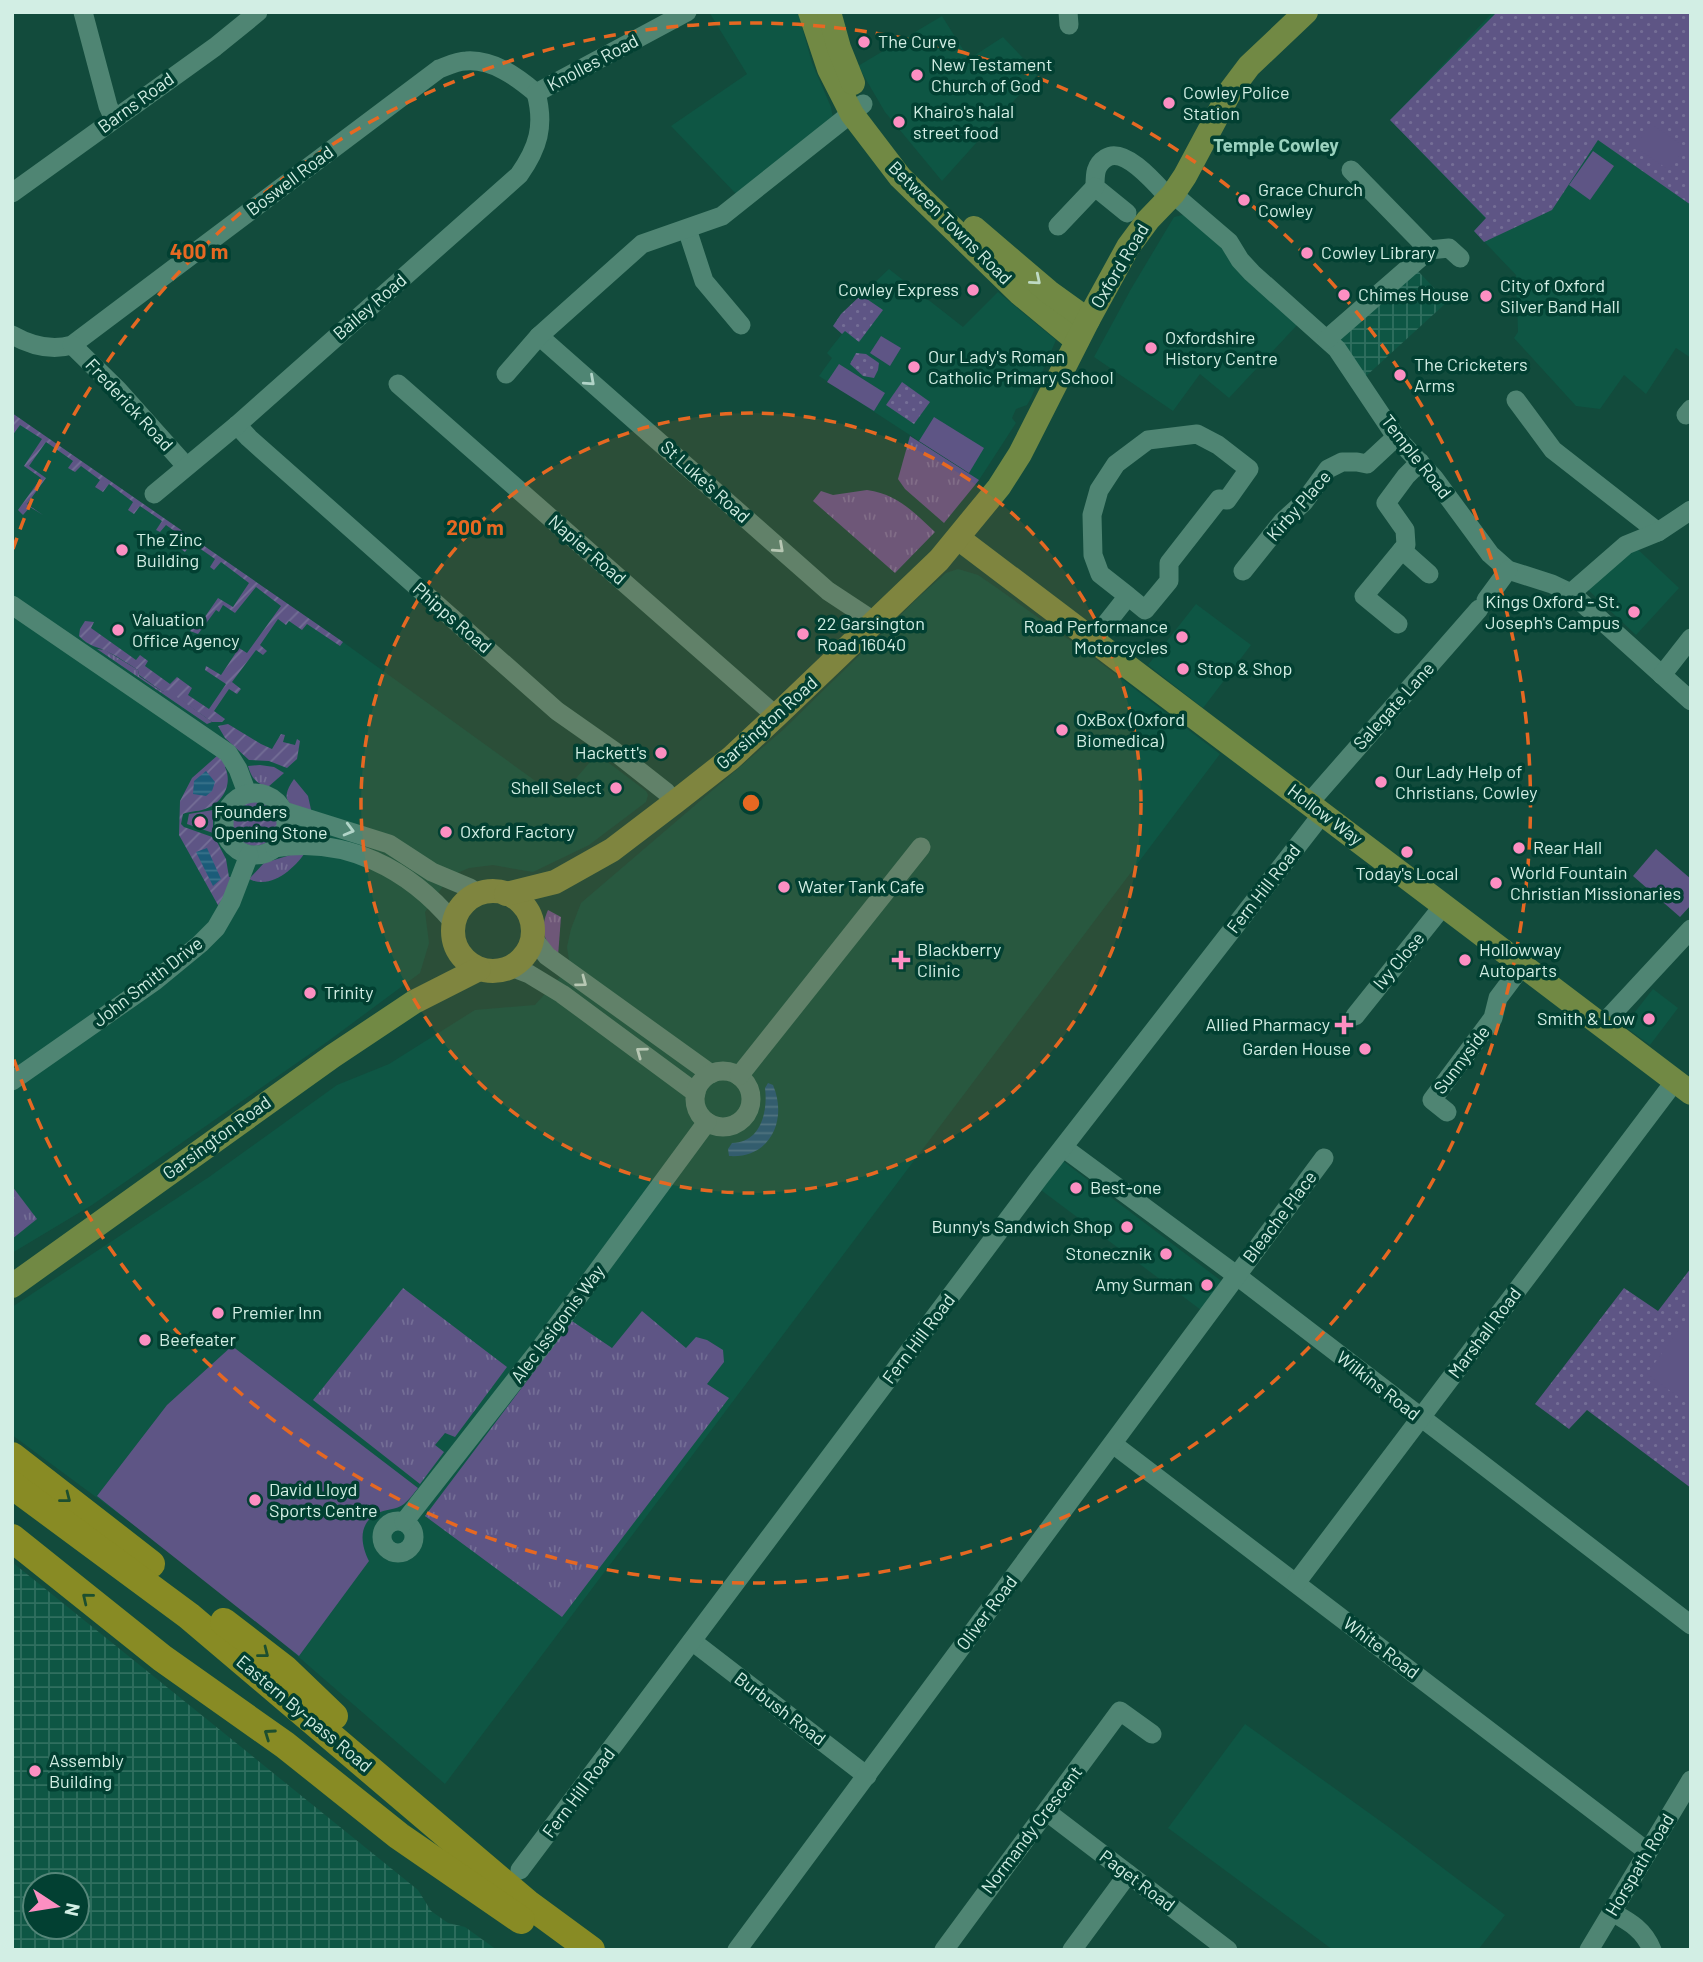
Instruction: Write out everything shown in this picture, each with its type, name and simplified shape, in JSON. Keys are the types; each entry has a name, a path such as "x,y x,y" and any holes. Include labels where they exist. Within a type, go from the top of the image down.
{"highway":[{"path":"12,1455 285,1669 394,1776 411,1805"},
{"name":"Eastern By-pass Road","path":"12,1485 189,1616 527,1903 591,1950"},
{"name":"Eastern By-pass Road","path":"12,1507 178,1630 521,1920 561,1950"},
{"path":"12,1538 162,1658 285,1745 419,1851 521,1920"}],"main road":[{"name":"Between Towns Road","path":"810,12 824,59 900,177 1019,293 1082,330"},
{"name":"Between Towns Road","path":"829,12 858,109"},
{"name":"Oxford Road","path":"958,538 999,487 1020,454 1082,330 1128,247 1148,220 1171,196 1206,139 1231,90 1250,65 1306,12"},
{"name":"Garsington Road","path":"506,894 555,882 612,850 675,803 731,758 776,716 958,538"},
{"name":"Hollow Way","path":"958,538 1683,1087"},
{"name":"Garsington Road","path":"530,925 555,882"},
{"path":"414,1003 445,970 456,915 464,903 477,894 493,891 519,901 530,925 524,956 511,967 494,972 479,969 462,958 454,933"},
{"path":"414,1003 479,969"},
{"name":"Garsington Road","path":"16,1282 290,1086 414,1003"}],"street":[{"path":"83,12 108,106 114,119"},
{"name":"Barns Road","path":"12,193 215,47 258,12"},
{"name":"Knolles Road","path":"536,93 687,12"},
{"name":"Boswell Road","path":"72,345 439,69 464,61 483,62 511,74 536,93"},
{"name":"Bailey Road","path":"154,494 237,425 519,175 533,154 540,131 540,106 536,93"},
{"path":"506,374 539,336 642,244 722,216 858,109"},
{"name":"Temple Road","path":"1095,187 1095,173 1099,163 1111,155 1124,156 1229,243 1252,273 1345,358 1396,437 1420,462 1490,554 1508,570 1571,593 1691,701"},
{"path":"1351,170 1429,250"},
{"path":"1058,226 1095,187 1126,213"},
{"path":"687,229 704,281 741,325"},
{"path":"1327,339 1429,250 1449,248 1460,258"},
{"path":"12,335 41,346 62,348 72,345"},
{"name":"St Luke's Road","path":"539,336 828,591 875,622"},
{"name":"Frederick Road","path":"72,345 118,390 186,466"},
{"name":"Napier Road","path":"398,384 776,716"},
{"path":"1516,400 1553,450 1658,532"},
{"name":"Phipps Road","path":"237,425 249,439 557,711 625,760 666,792 675,803"},
{"path":"1197,434 1219,445 1249,469 1227,500 1219,499 1169,563 1169,581 1145,610 1128,596 1100,574 1093,555 1092,514 1099,490 1115,464 1148,440 1197,434"},
{"name":"Kirby Place","path":"1243,571 1283,521 1304,502 1328,469 1342,462 1367,464 1396,437"},
{"path":"1398,624 1364,596 1406,545 1405,530 1386,503 1420,462"},
{"path":"1571,593 1626,545 1658,532 1691,510"},
{"path":"1402,550 1429,574"},
{"name":"Salegate Lane","path":"1316,808 1508,570"},
{"path":"1094,639 1128,596"},
{"path":"12,605 228,753 238,769 247,793"},
{"path":"1662,675 1691,638"},
{"path":"247,793 268,794 284,811 286,829 281,841 264,854 249,855 235,848 223,826 228,808 247,793"},
{"name":"Fern Hill Road","path":"520,1870 1064,1148 1316,808"},
{"path":"284,811 389,844 432,872 470,888 477,894"},
{"path":"275,848 312,844 367,857 401,875 428,895 454,933"},
{"path":"739,1076 921,846"},
{"name":"John Smith Drive","path":"12,1081 155,981 200,944 216,928 231,902 249,855"},
{"name":"Ivy Close","path":"1355,1016 1443,906"},
{"path":"530,925 547,956 711,1074"},
{"path":"1601,1026 1691,929"},
{"name":"Sunnyside","path":"1447,1112 1432,1100 1493,1018 1498,998 1522,966"},
{"path":"511,967 529,974 562,994 696,1093"},
{"path":"725,1072 739,1076 745,1083 751,1099 746,1115 732,1126 715,1126 707,1122 697,1110 696,1093 699,1085 711,1074 725,1072"},
{"name":"Marshall Road","path":"1296,1583 1421,1419 1683,1087"},
{"name":"Alec Issigonis Way","path":"404,1522 542,1346 707,1122"},
{"name":"Wilkins Road","path":"1064,1148 1236,1276 1691,1625"},
{"name":"Bleache Place","path":"1236,1276 1324,1158"},
{"name":"Oliver Road","path":"737,1950 1236,1276"},
{"name":"White Road","path":"1114,1444 1648,1852"},
{"name":"Burbush Road","path":"692,1642 867,1776"},
{"name":"Normandy Crescent","path":"944,1950 1124,1705 1152,1734"},
{"name":"Horspath Road","path":"1589,1950 1691,1780"},
{"name":"Paget Road","path":"1047,1812 1228,1950"},
{"path":"1072,1950 1128,1874"},
{"path":"1612,1912 1639,1928 1652,1950"}],"shaded area":[{"path":"709,12 798,12 812,63 833,118 738,196 671,126 747,74"},
{"path":"1493,12 1691,12 1691,358 1676,348 1646,394 1624,375 1600,409 1576,406 1514,338 1518,332 1516,275 1474,231 1486,219 1390,120"},
{"path":"942,16 969,59 1003,37 1038,74 942,181 885,112 858,66"},
{"path":"1191,213 1299,323 1229,398 1200,374 1173,411 1094,357 1174,217"},
{"name":"Our Lady's Roman Catholic Primary School","path":"889,269 963,327 998,292 1056,340 1031,398 1027,405 1016,409 1012,418 1016,423 979,480 819,376 832,358 827,353 842,334 833,326 841,314"},
{"path":"1418,271 1447,302 1365,377 1340,339"},
{"path":"12,413 343,642 559,798 597,754 648,795 646,802 589,845 533,872 493,865 469,868 450,876 425,912 429,943 420,973 327,1042 92,1205 12,1253"},
{"name":"Kings Oxford - St. Joseph's Campus","path":"1632,544 1679,588 1636,635 1584,586"},
{"path":"958,569 978,575 997,588 1220,754 445,1784 219,1588 12,1435 12,1307 209,1177 337,1085 389,1064 475,1010 535,1005 570,966 567,947 581,903 783,730 921,595 946,573"},
{"path":"1196,604 1251,645 1203,708 1148,665"},
{"name":"Smith & Low","path":"1653,989 1678,1008 1650,1045 1624,1026"},
{"path":"1063,1161 1224,1283 1205,1313 1041,1190"},
{"path":"12,1562 418,1890 431,1911 448,1923 465,1927 497,1950 12,1950"},
{"path":"1245,1724 1505,1915 1478,1950 1333,1950 1168,1828"}],"green space":[{"path":"1497,12 1691,12 1691,205 1598,140 1552,210 1484,242 1474,231 1486,218 1390,120"},
{"path":"1651,124 1685,147 1669,170 1635,147"},
{"path":"1593,151 1614,166 1590,200 1569,185"},
{"path":"861,295 883,310 859,342 833,326 841,314"},
{"path":"881,336 901,348 890,366 870,353"},
{"path":"856,353 866,354 879,363 874,378 863,376 850,364"},
{"path":"839,364 885,393 874,411 827,382"},
{"path":"902,382 930,402 914,424 886,405"},
{"path":"12,413 343,642 340,646 307,624 302,630 289,621 286,625 278,619 260,645 267,651 263,655 256,650 232,682 241,689 237,694 229,689 214,711 225,719 222,722 212,722 167,690 163,692 139,675 138,670 86,642 79,636 80,629 85,621 94,622 91,628 136,660 140,655 148,661 145,666 170,684 177,677 192,688 188,695 209,709 226,684 205,670 206,666 221,675 239,648 247,653 281,606 256,587 235,613 223,605 198,634 190,631 195,625 181,616 183,613 200,624 218,598 233,607 249,583 221,562 214,570 210,567 215,559 192,543 185,552 181,549 187,540 166,525 160,532 156,530 162,521 140,506 134,514 128,510 133,502 109,484 103,492 95,487 100,480 81,466 75,472 68,468 73,461 46,442 29,466 46,478 27,504 43,515 30,507 23,515 18,510 41,478 24,466 42,439 20,425 12,436"},
{"path":"934,417 984,448 969,473 919,441"},
{"path":"910,436 979,480 944,523 905,489 898,479"},
{"path":"867,490 897,500 935,532 895,573 813,501 821,491 833,495"},
{"path":"97,649 105,650 138,670 139,676 163,692 167,689 212,722 207,724"},
{"path":"228,724 272,749 281,734 285,735 283,742 295,745 297,739 300,741 297,759 287,768 269,761 249,760 225,738 218,726"},
{"path":"218,755 227,765 225,767 228,780 225,792 211,806 183,814 181,824 215,838 226,859 229,877 232,877 219,907 179,835 180,801 192,778"},
{"path":"248,766 274,767 284,773 268,787 255,780"},
{"path":"294,779 308,796 312,814 289,803 287,793"},
{"path":"255,800 271,807 278,823 271,839 255,846 239,839 232,823 239,807"},
{"path":"213,810 213,833 187,824 189,814"},
{"path":"1656,849 1691,879 1691,905 1680,917 1633,876"},
{"path":"307,850 296,864 274,879 258,882 249,879 264,863"},
{"path":"548,910 561,917 558,956 544,935"},
{"path":"12,1186 37,1219 12,1239"},
{"path":"1691,1268 1691,1488 1587,1410 1569,1429 1535,1404 1624,1288 1658,1311"},
{"path":"403,1288 507,1367 455,1437 445,1433 435,1445 444,1452 420,1484 313,1400"},
{"path":"642,1311 686,1348 696,1337 723,1350 724,1362 707,1384 729,1398 562,1617 425,1516 572,1321 612,1348"},
{"path":"1683,1324 1691,1330 1691,1406 1647,1374"},
{"name":"David Lloyd Sports Centre","path":"232,1346 418,1488 404,1504 378,1513 367,1523 363,1542 369,1561 299,1656 97,1496 167,1405"}],"water":[{"path":"206,771 215,782 212,791 206,796 193,794 194,781"},
{"path":"207,848 221,879 213,886 196,852"},
{"path":"768,1083 773,1085 778,1111 772,1135 755,1151 729,1156 728,1149 732,1143 742,1142 756,1132 764,1116 765,1088"}],"place":[{"name":"The Curve","path":"864,42"},
{"name":"New Testament Church of God","path":"917,75"},
{"name":"Cowley Police Station","path":"1169,103"},
{"name":"Khairo's halal street food","path":"899,122"},
{"name":"Grace Church Cowley","path":"1244,200"},
{"name":"Cowley Library","path":"1307,253"},
{"name":"Cowley Express","path":"973,290"},
{"name":"Chimes House","path":"1344,295"},
{"name":"City of Oxford Silver Band Hall","path":"1486,296"},
{"name":"Oxfordshire History Centre","path":"1151,348"},
{"name":"Our Lady's Roman Catholic Primary School","path":"914,367"},
{"name":"The Cricketers Arms","path":"1400,375"},
{"name":"The Zinc Building","path":"122,550"},
{"name":"Kings Oxford - St. Joseph's Campus","path":"1634,612"},
{"name":"Valuation Office Agency","path":"118,630"},
{"name":"22 Garsington Road 16040","path":"803,634"},
{"name":"Road Performance Motorcycles","path":"1182,637"},
{"name":"Stop & Shop","path":"1183,669"},
{"name":"OxBox (Oxford Biomedica)","path":"1062,730"},
{"name":"Hackett's","path":"661,753"},
{"name":"Our Lady Help of Christians, Cowley","path":"1381,782"},
{"name":"Shell Select","path":"616,788"},
{"name":"Founders Opening Stone","path":"200,822"},
{"name":"Oxford Factory","path":"446,832"},
{"name":"Rear Hall","path":"1519,848"},
{"name":"Today's Local","path":"1407,852"},
{"name":"World Fountain Christian Missionaries","path":"1496,883"},
{"name":"Water Tank Cafe","path":"784,887"},
{"name":"Blackberry Clinic","path":"901,960"},
{"name":"Hollowway Autoparts","path":"1465,960"},
{"name":"Trinity","path":"310,993"},
{"name":"Smith & Low","path":"1649,1019"},
{"name":"Allied Pharmacy","path":"1344,1025"},
{"name":"Garden House","path":"1365,1049"},
{"name":"Best-one","path":"1076,1188"},
{"name":"Bunny's Sandwich Shop","path":"1127,1227"},
{"name":"Stonecznik","path":"1166,1254"},
{"name":"Amy Surman","path":"1207,1285"},
{"name":"Premier Inn","path":"218,1313"},
{"name":"Beefeater","path":"145,1340"},
{"name":"David Lloyd Sports Centre","path":"255,1500"},
{"name":"Assembly Building","path":"35,1771"}],"district":[{"name":"Temple Cowley","path":"1276,145"}]}
